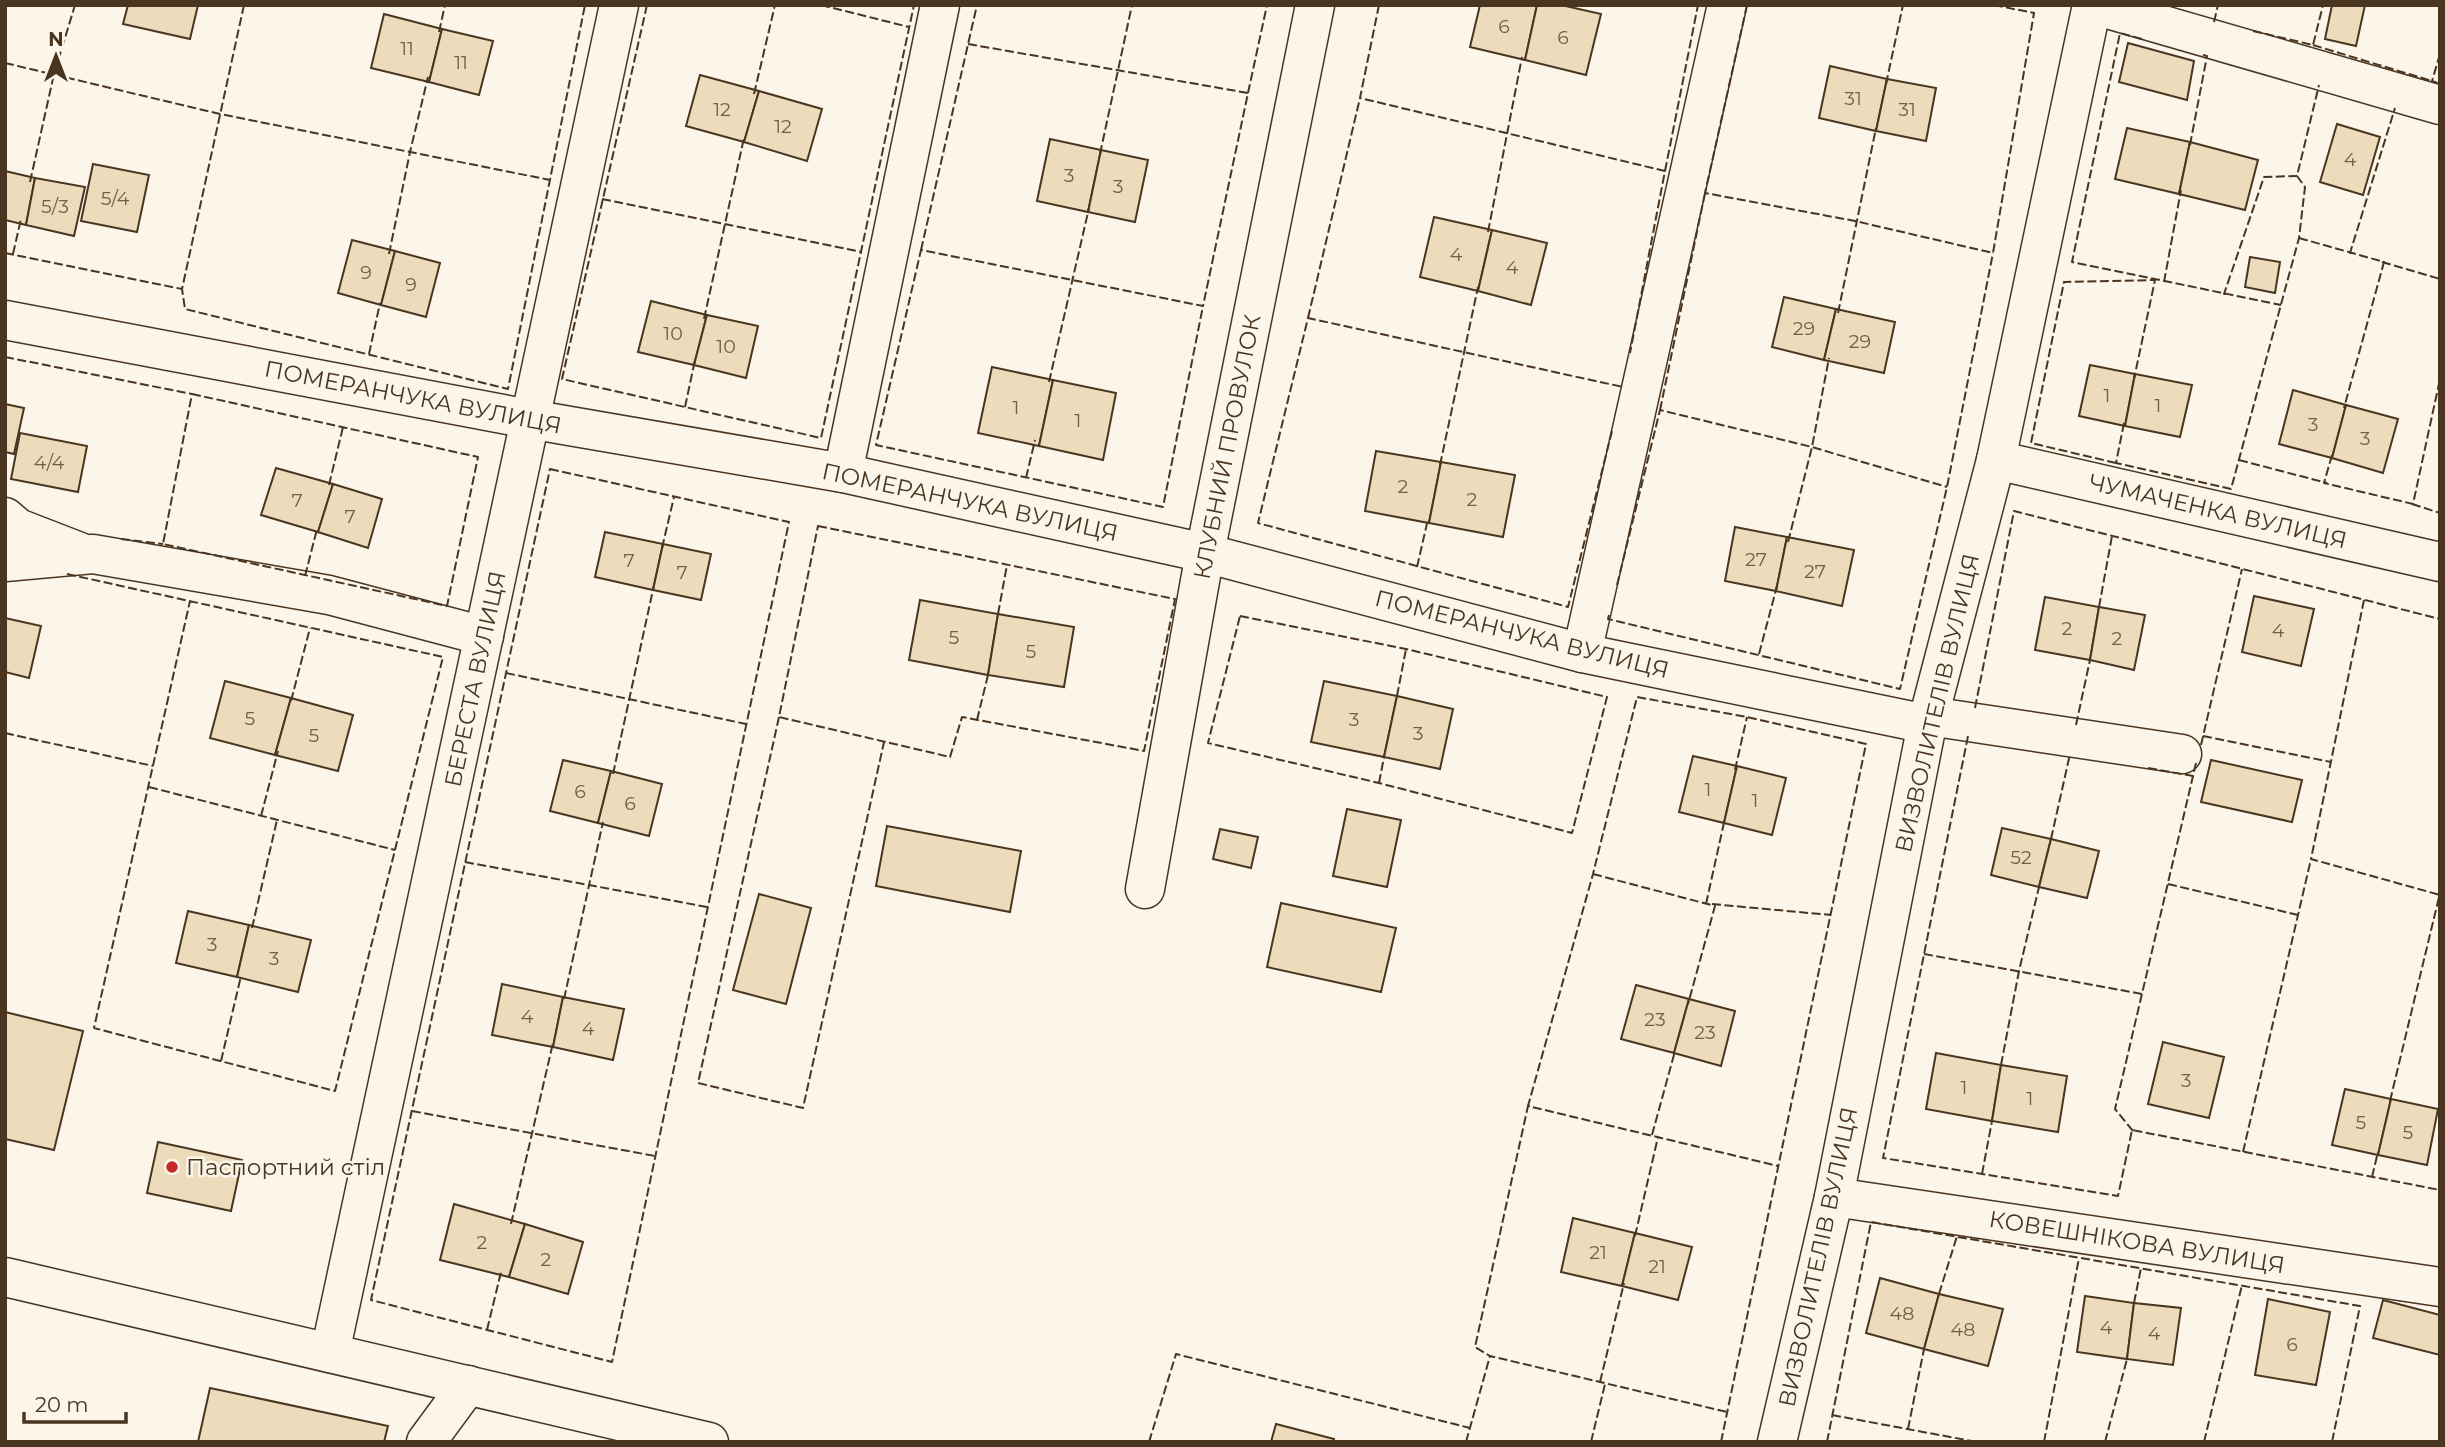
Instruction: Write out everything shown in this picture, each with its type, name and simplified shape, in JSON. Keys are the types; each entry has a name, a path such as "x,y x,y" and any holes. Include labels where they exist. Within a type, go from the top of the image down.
{"street":[{"name":"БЕРЕСТА ВУЛИЦЯ","path":"330,1353 620,5"},
{"path":"843,472 940,5"},
{"name":"КЛУБНИЙ ПРОВУЛОК","path":"1145,889 1205,553 1315,5"},
{"path":"1581,653 1727,5"},
{"path":"2093,5 2440,104"},
{"name":"ВИЗВОЛИТЕЛІВ ВУЛИЦЯ","path":"1777,1442 1834,1197 1928,720 1996,460 2093,5"},
{"name":"ПОМЕРАНЧУКА ВУЛИЦЯ","path":"5,320 529,419 843,472 1205,553 1581,653 1928,720 2182,754"},
{"name":"ЧУМАЧЕНКА ВУЛИЦЯ","path":"1996,460 2440,562"},
{"path":"5,517 18,528 86,554 188,569 328,595 484,636"},
{"path":"5,562 86,554"},
{"name":"КОВЕШНІКОВА ВУЛИЦЯ","path":"1834,1197 2440,1287"},
{"path":"5,1277 709,1442"},
{"path":"426,1442 468,1385"}],"building":[{"path":"128,5 198,5 190,39 123,24"},
{"path":"1480,5 1537,5 1525,60 1470,47"},
{"path":"1537,5 1561,5 1601,14 1586,75 1525,60"},
{"path":"2332,5 2365,5 2356,46 2325,39"},
{"path":"384,14 442,29 429,82 371,68"},
{"path":"442,29 493,41 479,95 429,82"},
{"path":"2128,43 2194,61 2187,100 2119,82"},
{"path":"1830,66 1887,79 1876,131 1819,118"},
{"path":"700,75 759,91 744,142 686,126"},
{"path":"1887,79 1936,88 1926,141 1876,131"},
{"path":"759,91 822,109 807,161 744,142"},
{"path":"2337,124 2380,137 2363,195 2320,182"},
{"path":"2127,128 2190,142 2179,194 2115,179"},
{"path":"1050,139 1101,150 1088,212 1037,201"},
{"path":"2190,142 2258,160 2245,210 2179,194"},
{"path":"1101,150 1148,160 1135,222 1088,212"},
{"path":"93,164 149,175 137,232 81,221"},
{"path":"5,171 35,178 26,225 5,220"},
{"path":"35,178 85,187 74,236 26,225"},
{"path":"1434,217 1492,230 1478,291 1420,277"},
{"path":"1492,230 1547,243 1531,305 1478,291"},
{"path":"352,240 395,251 381,305 338,293"},
{"path":"395,251 440,263 426,317 381,305"},
{"path":"2250,257 2280,262 2275,293 2245,287"},
{"path":"1784,297 1836,309 1824,360 1772,347"},
{"path":"651,301 707,315 694,365 638,352"},
{"path":"1836,309 1895,322 1884,373 1824,360"},
{"path":"707,315 758,326 746,378 694,365"},
{"path":"2090,365 2135,374 2125,426 2079,416"},
{"path":"992,367 1053,380 1039,446 978,433"},
{"path":"2135,374 2192,385 2180,437 2125,426"},
{"path":"1053,380 1116,393 1103,460 1039,446"},
{"path":"2293,390 2346,405 2332,458 2279,444"},
{"path":"5,404 24,408 14,454 5,452"},
{"path":"2346,405 2398,419 2383,473 2332,458"},
{"path":"20,433 87,446 78,492 11,479"},
{"path":"1376,451 1441,462 1429,523 1365,511"},
{"path":"1441,462 1515,475 1503,537 1429,523"},
{"path":"276,468 333,484 318,532 261,515"},
{"path":"333,484 382,499 368,548 318,532"},
{"path":"1735,527 1787,537 1776,591 1725,581"},
{"path":"605,532 663,544 653,590 595,577"},
{"path":"1787,537 1854,550 1842,606 1776,591"},
{"path":"663,544 711,554 701,600 653,590"},
{"path":"2254,596 2314,609 2301,666 2242,652"},
{"path":"2045,597 2099,607 2090,660 2035,650"},
{"path":"920,600 998,614 988,675 909,660"},
{"path":"2099,607 2145,615 2134,670 2090,660"},
{"path":"998,614 1074,627 1064,687 988,675"},
{"path":"5,618 41,626 29,678 5,672"},
{"path":"225,681 291,698 275,755 210,738"},
{"path":"1324,681 1397,696 1384,757 1311,742"},
{"path":"1397,696 1453,709 1440,769 1384,757"},
{"path":"291,698 353,715 338,771 275,755"},
{"path":"1693,756 1737,766 1724,823 1679,812"},
{"path":"563,760 611,771 598,823 550,811"},
{"path":"2211,760 2302,780 2292,822 2201,802"},
{"path":"1737,766 1786,778 1772,835 1724,823"},
{"path":"611,771 662,784 649,836 598,823"},
{"path":"1347,809 1401,820 1387,887 1333,876"},
{"path":"887,826 1021,851 1010,912 876,886"},
{"path":"2002,828 2051,839 2039,887 1991,875"},
{"path":"1220,829 1258,837 1251,868 1213,859"},
{"path":"2051,839 2099,851 2087,898 2039,887"},
{"path":"759,894 811,908 786,1004 733,990"},
{"path":"1281,903 1396,928 1381,992 1267,967"},
{"path":"188,911 249,925 237,977 176,963"},
{"path":"249,925 311,940 298,992 237,977"},
{"path":"502,984 563,997 553,1047 492,1035"},
{"path":"1636,985 1689,999 1674,1053 1621,1039"},
{"path":"563,997 624,1009 613,1060 553,1047"},
{"path":"1689,999 1735,1011 1721,1066 1674,1053"},
{"path":"5,1012 83,1031 54,1150 5,1139"},
{"path":"2163,1042 2224,1057 2209,1118 2148,1104"},
{"path":"1936,1053 2001,1065 1992,1121 1926,1109"},
{"path":"2001,1065 2067,1076 2058,1132 1992,1121"},
{"path":"2345,1089 2391,1099 2378,1155 2332,1145"},
{"path":"2391,1099 2438,1109 2427,1165 2378,1155"},
{"path":"158,1142 242,1160 231,1211 147,1193"},
{"path":"454,1204 525,1224 509,1277 440,1260"},
{"path":"1573,1218 1635,1233 1622,1286 1561,1272"},
{"path":"525,1224 583,1242 568,1294 509,1277"},
{"path":"1635,1233 1692,1247 1678,1300 1622,1286"},
{"path":"1880,1278 1939,1294 1924,1349 1866,1333"},
{"path":"1939,1294 2003,1309 1988,1366 1924,1349"},
{"path":"2085,1296 2134,1303 2127,1359 2077,1352"},
{"path":"2268,1299 2330,1312 2316,1385 2255,1375"},
{"path":"2383,1300 2440,1315 2440,1355 2373,1338"},
{"path":"2134,1303 2181,1308 2173,1365 2127,1359"},
{"path":"210,1388 388,1426 384,1442 198,1442"},
{"path":"1276,1424 1334,1439 1333,1442 1271,1442"}],"fence":[{"path":"30,182 54,74 75,5"},
{"path":"244,5 182,289 185,309 508,389 585,5"},
{"path":"439,32 445,5"},
{"path":"647,5 562,379 821,438 914,5"},
{"path":"754,94 775,5"},
{"path":"821,5 909,27"},
{"path":"921,250 977,5"},
{"path":"1100,154 1132,5"},
{"path":"1248,93 1267,5"},
{"path":"1379,5 1360,98 1665,171 1630,353"},
{"path":"1665,171 1698,5"},
{"path":"1747,5 1705,193 1855,221 1993,253 2034,13 1994,5"},
{"path":"1886,84 1903,5"},
{"path":"2214,22 2218,5"},
{"path":"2253,31 2313,45 2323,5"},
{"path":"2142,39 2120,33 2072,262 2281,305"},
{"path":"968,44 1248,93 1203,306 921,250 876,445 1163,507 1203,306"},
{"path":"2313,45 2432,81"},
{"path":"2440,54 2432,81 2440,84"},
{"path":"2190,145 2207,56 2203,55"},
{"path":"1488,232 1522,57"},
{"path":"5,63 220,114 550,180"},
{"path":"389,254 428,77"},
{"path":"2124,423 2116,463 2231,489 2299,238 2305,187 2297,176 2319,85"},
{"path":"1308,318 1360,98"},
{"path":"2352,253 2395,108"},
{"path":"1838,313 1876,128"},
{"path":"704,319 744,138"},
{"path":"2226,294 2264,177 2297,176"},
{"path":"2164,282 2181,190"},
{"path":"1660,410 1705,193"},
{"path":"602,199 862,252"},
{"path":"1049,382 1089,208"},
{"path":"13,254 21,219"},
{"path":"2299,238 2384,262 2344,408"},
{"path":"5,253 182,289"},
{"path":"1609,615 1608,619 1900,689 1947,487 1993,253"},
{"path":"2382,262 2440,279"},
{"path":"2116,463 2031,443 2064,282 2155,280 2134,379"},
{"path":"1440,465 1478,287"},
{"path":"369,354 380,303"},
{"path":"1612,431 1568,607 1258,523 1308,318 1623,387"},
{"path":"5,357 192,394"},
{"path":"1788,542 1812,447 1829,358"},
{"path":"685,407 695,360"},
{"path":"2332,455 2324,483 2413,504 2440,379"},
{"path":"192,394 478,457 447,606 163,544 192,394"},
{"path":"1617,585 1660,410 1812,447 1947,487"},
{"path":"329,485 343,427"},
{"path":"1026,478 1035,440"},
{"path":"2239,460 2327,483"},
{"path":"550,469 789,522 612,1362 371,1300 550,469"},
{"path":"662,548 674,497"},
{"path":"2412,504 2440,513"},
{"path":"1975,708 2014,511 2440,619"},
{"path":"1417,567 1428,519"},
{"path":"818,526 1175,599 1144,751 962,717 950,757 779,717 818,526"},
{"path":"305,576 317,529"},
{"path":"2099,607 2112,536"},
{"path":"121,539 163,544"},
{"path":"998,614 1007,565"},
{"path":"2201,745 2242,569"},
{"path":"67,574 443,657 335,1091 94,1028 190,601"},
{"path":"613,774 654,585"},
{"path":"1759,654 1777,586"},
{"path":"2364,600 2311,859 2440,895"},
{"path":"1240,616 1406,649 1607,697 1572,833 1379,783 1208,743 1240,616"},
{"path":"291,701 310,628"},
{"path":"1397,696 1406,649"},
{"path":"2076,725 2090,660"},
{"path":"506,673 746,724"},
{"path":"977,720 988,675"},
{"path":"1721,1442 1866,744 1747,717 1637,697 1593,874 1528,1106 1778,1166"},
{"path":"779,717 698,1083 803,1108 884,742"},
{"path":"1735,770 1747,717"},
{"path":"5,733 153,766"},
{"path":"1968,736 1883,1158 2118,1196 2132,1130 2440,1190"},
{"path":"2203,736 2331,762"},
{"path":"261,816 278,751"},
{"path":"2051,839 2070,754"},
{"path":"1379,783 1384,757"},
{"path":"2148,768 2193,776 2196,763"},
{"path":"2133,1131 2115,1109 2193,776"},
{"path":"149,787 395,850"},
{"path":"1706,904 1725,818"},
{"path":"252,928 277,820"},
{"path":"564,999 603,822"},
{"path":"2243,1152 2311,859"},
{"path":"465,862 707,907"},
{"path":"1593,874 1715,906 1688,1004"},
{"path":"2168,884 2298,915"},
{"path":"2001,1065 2039,887"},
{"path":"2390,1101 2440,893"},
{"path":"1712,904 1831,915"},
{"path":"1924,954 2142,994"},
{"path":"221,1061 241,976"},
{"path":"511,1224 553,1043"},
{"path":"1652,1135 1675,1051"},
{"path":"1530,1106 1475,1347 1490,1356 1727,1412"},
{"path":"412,1111 655,1156"},
{"path":"1982,1174 1992,1121"},
{"path":"1635,1236 1658,1137"},
{"path":"2372,1177 2378,1152"},
{"path":"1827,1442 1871,1222 2360,1306 2332,1442"},
{"path":"1939,1294 1957,1236"},
{"path":"2044,1442 2079,1258"},
{"path":"2134,1303 2141,1268"},
{"path":"487,1330 501,1272"},
{"path":"1600,1382 1624,1283"},
{"path":"2204,1442 2242,1285"},
{"path":"1908,1429 1924,1349"},
{"path":"1149,1442 1176,1354 1470,1428"},
{"path":"1466,1442 1490,1356"},
{"path":"2105,1442 2127,1359"},
{"path":"1591,1442 1605,1384 1602,1383"},
{"path":"1832,1415 1977,1442"}],"place":[{"name":"Паспортний стіл","path":"172,1167"}]}
